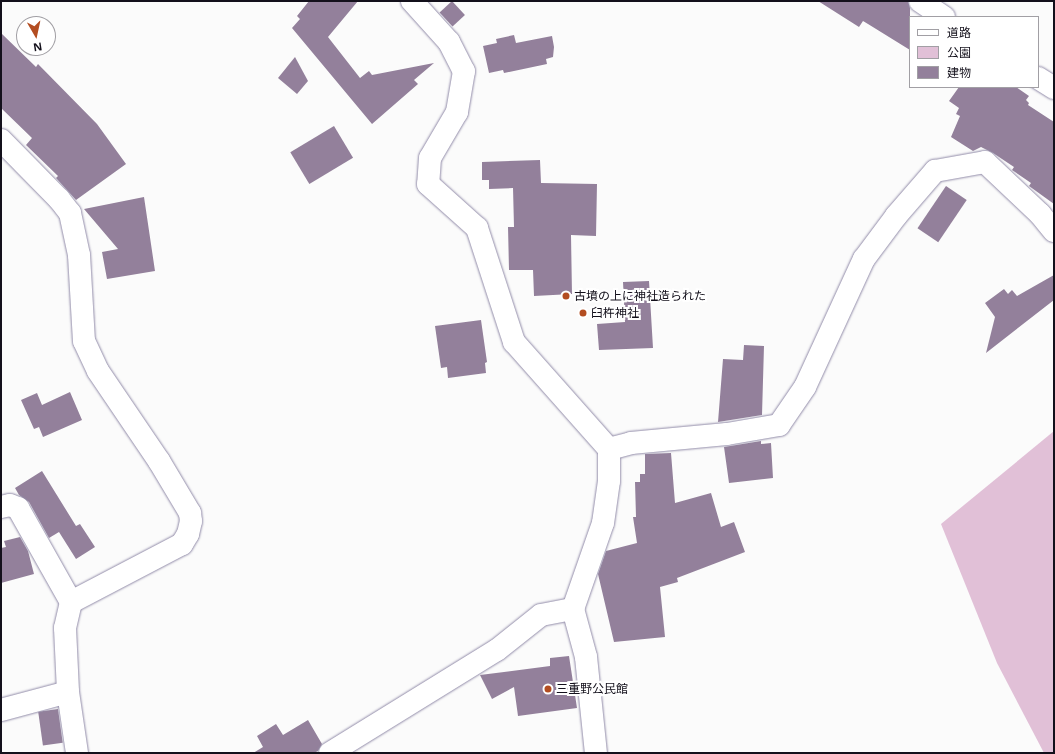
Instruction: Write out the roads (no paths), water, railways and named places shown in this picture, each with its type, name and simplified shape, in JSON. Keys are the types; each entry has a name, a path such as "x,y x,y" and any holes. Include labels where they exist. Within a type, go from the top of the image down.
{"street":[{"path":"412,1 449,42 464,71 457,112 430,158 428,184 477,228 514,342 609,449 609,481 603,523 573,610 586,657 596,753"},
{"path":"920,1 942,16"},
{"path":"1039,79 1054,88"},
{"path":"1,140 59,199 70,213 79,255 84,341 98,370 159,461 190,513 191,521 188,534 182,544 71,602"},
{"path":"609,449 631,443 727,434 779,425 805,387 864,259 896,216 935,171 985,162 1040,214 1054,231"},
{"path":"1,507 10,505 18,508 71,602 65,628 68,692 77,753"},
{"path":"330,753 497,650 541,615 573,610"},
{"path":"1,710 68,692"}],"place":[{"name":"古墳の上に神社造られた","path":"566,296"},
{"name":"臼杵神社","path":"583,313"},
{"name":"三重野公民館","path":"548,689"}]}
